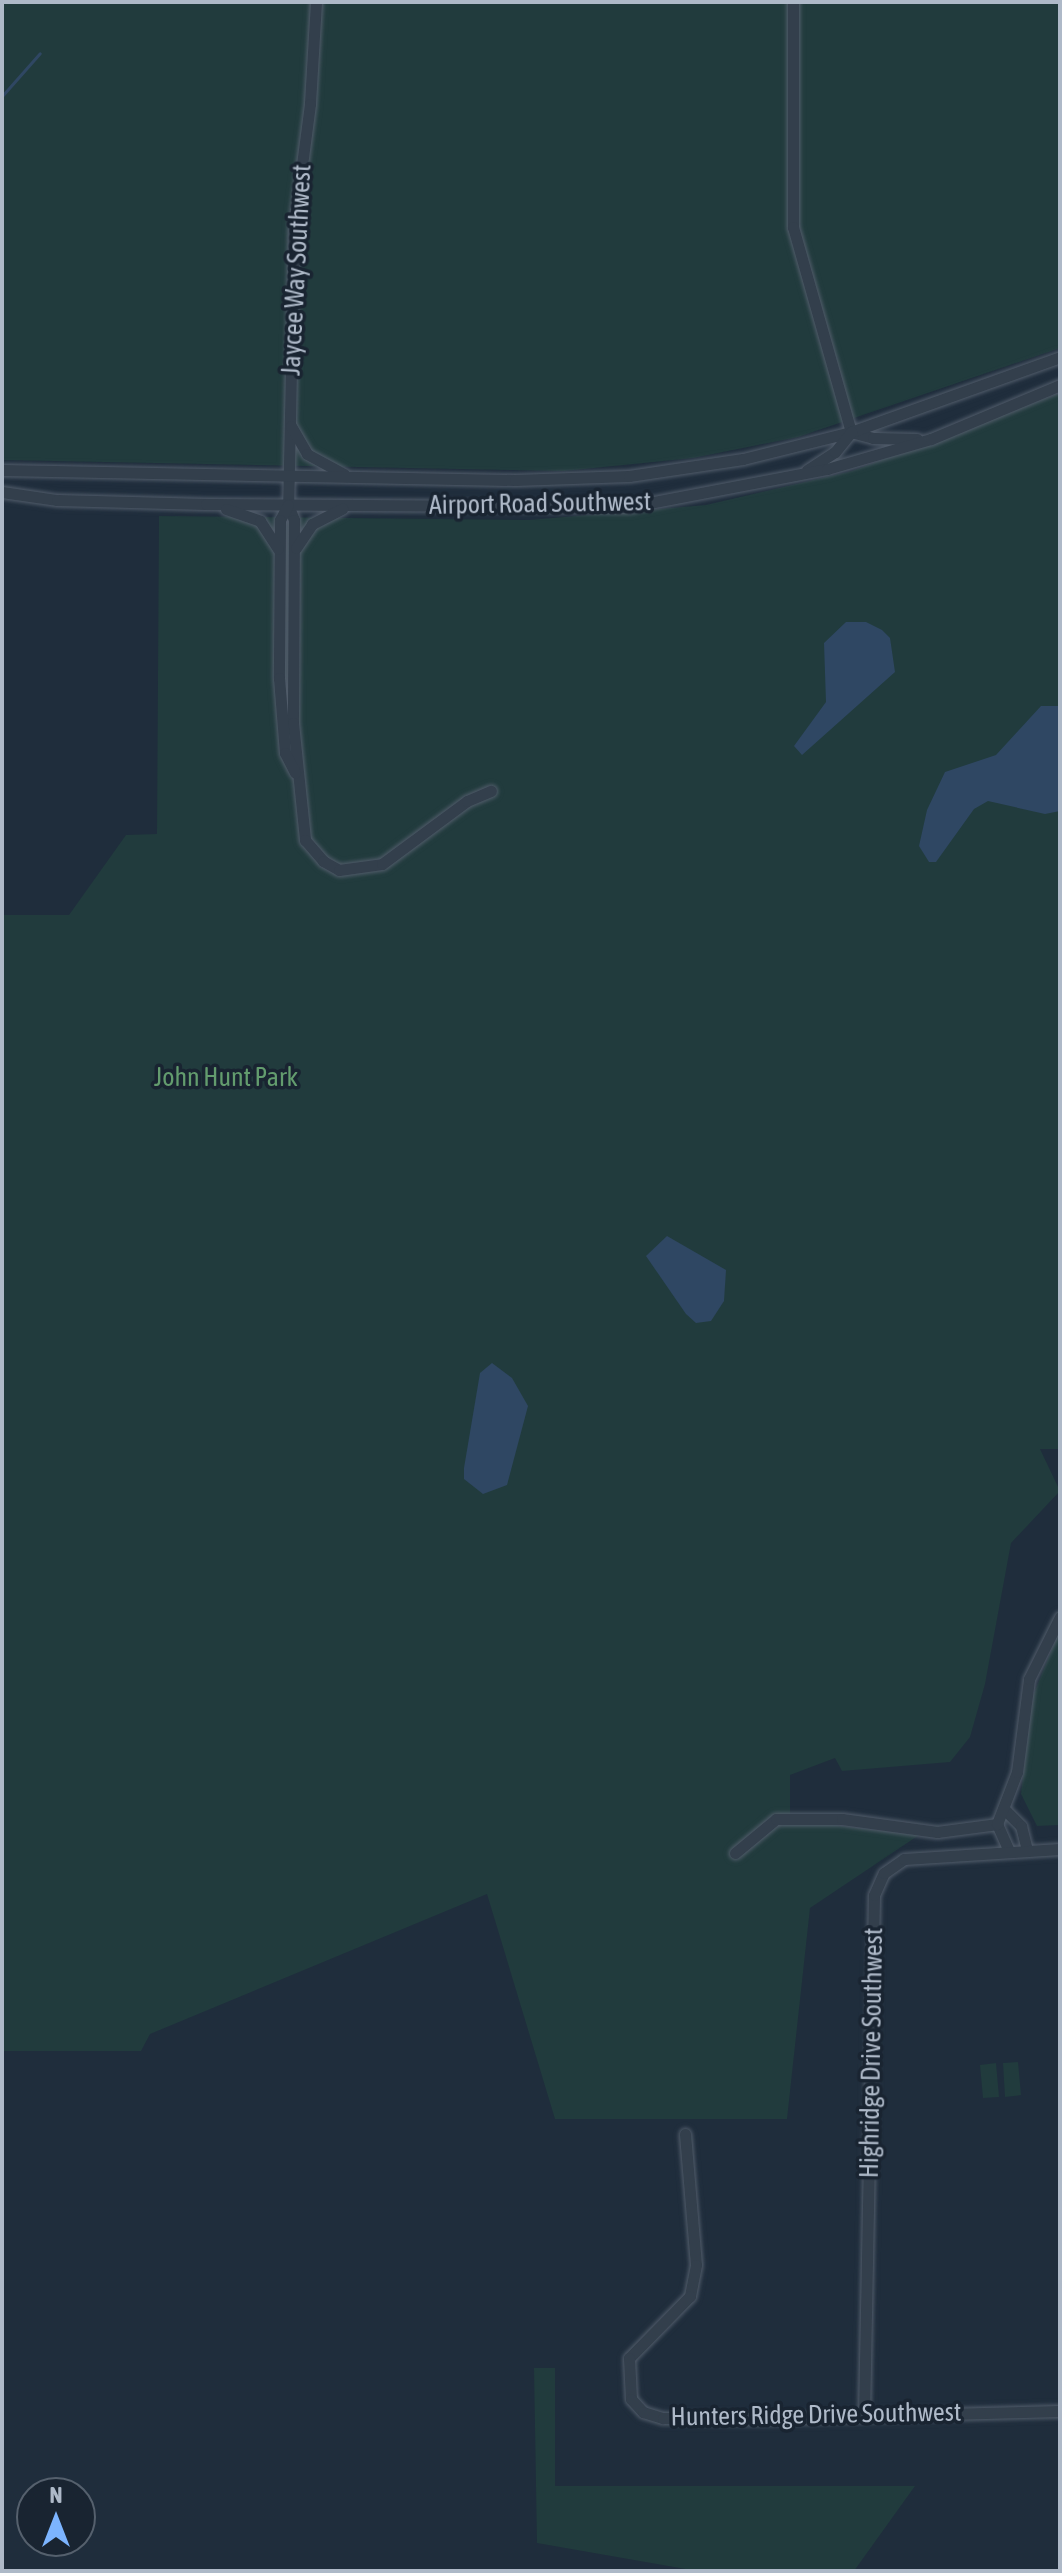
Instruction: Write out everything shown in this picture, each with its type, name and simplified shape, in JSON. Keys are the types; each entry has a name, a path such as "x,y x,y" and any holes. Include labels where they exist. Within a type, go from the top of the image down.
{"street":[{"name":"Jaycee Way Southwest","path":"288,505 293,239 312,92 316,2"},
{"path":"793,2 793,227 851,432"},
{"name":"Airport Road Southwest","path":"2,470 360,478 629,476 743,459 851,432 1060,357"},
{"name":"Airport Road Southwest","path":"2,492 57,500 206,504 628,507 793,477 931,439 1060,385"},
{"path":"290,424 307,454 321,466 360,478"},
{"path":"851,432 873,438 931,439"},
{"path":"793,477 835,452 851,432"},
{"path":"206,504 260,521 280,556"},
{"path":"288,505 280,520 281,709 285,753 297,777"},
{"path":"288,505 293,556 297,777 305,840 323,861 339,870 382,864 467,801 491,791"},
{"path":"293,556 312,524 361,506"},
{"path":"997,1824 1005,1810 1017,1772 1029,1679 1060,1617"},
{"path":"1005,1810 1021,1826 1027,1850"},
{"path":"735,1853 776,1819 842,1819 937,1832 997,1824"},
{"path":"997,1824 1009,1851"},
{"name":"Highridge Drive Southwest","path":"864,2416 874,1895 884,1873 904,1859 1060,1849"},
{"name":"Hunters Ridge Drive Southwest","path":"685,2134 696,2265 690,2296 629,2358 631,2399 643,2412 663,2418 1060,2411"}],"green space":[{"path":"2,2 1060,2 1060,348 798,437 693,458 564,471 2,460"},
{"name":"John Hunt Park","path":"1060,393 1060,1449 1040,1449 1060,1491 1011,1543 985,1684 970,1737 950,1762 842,1771 835,1758 790,1775 790,1820 919,1835 810,1908 787,2119 555,2119 487,1894 150,2034 141,2051 2,2051 2,915 69,915 126,835 157,834 159,516 529,520 706,505 852,471"},
{"path":"1060,1629 1060,1825 1037,1826 1021,1794 1026,1751 1033,1696"},
{"path":"1018,2062 1021,2095 1005,2097 1003,2063"},
{"path":"996,2063 999,2097 983,2098 980,2065"},
{"path":"534,2368 555,2368 555,2486 915,2486 854,2571 697,2571 537,2543"}],"water":[{"path":"846,622 866,622 890,638 895,672 802,755 794,746 826,702 824,643"},
{"path":"1041,706 1060,706 1060,811 1045,814 988,801 974,809 936,862 929,862 919,846 927,810 945,772 996,755"},
{"path":"667,1236 726,1270 724,1301 711,1321 696,1323 686,1314 646,1256"},
{"path":"492,1363 512,1378 528,1406 507,1485 483,1494 464,1479 464,1468 480,1373"}],"waterway":[{"path":"2,96 40,53"}]}
